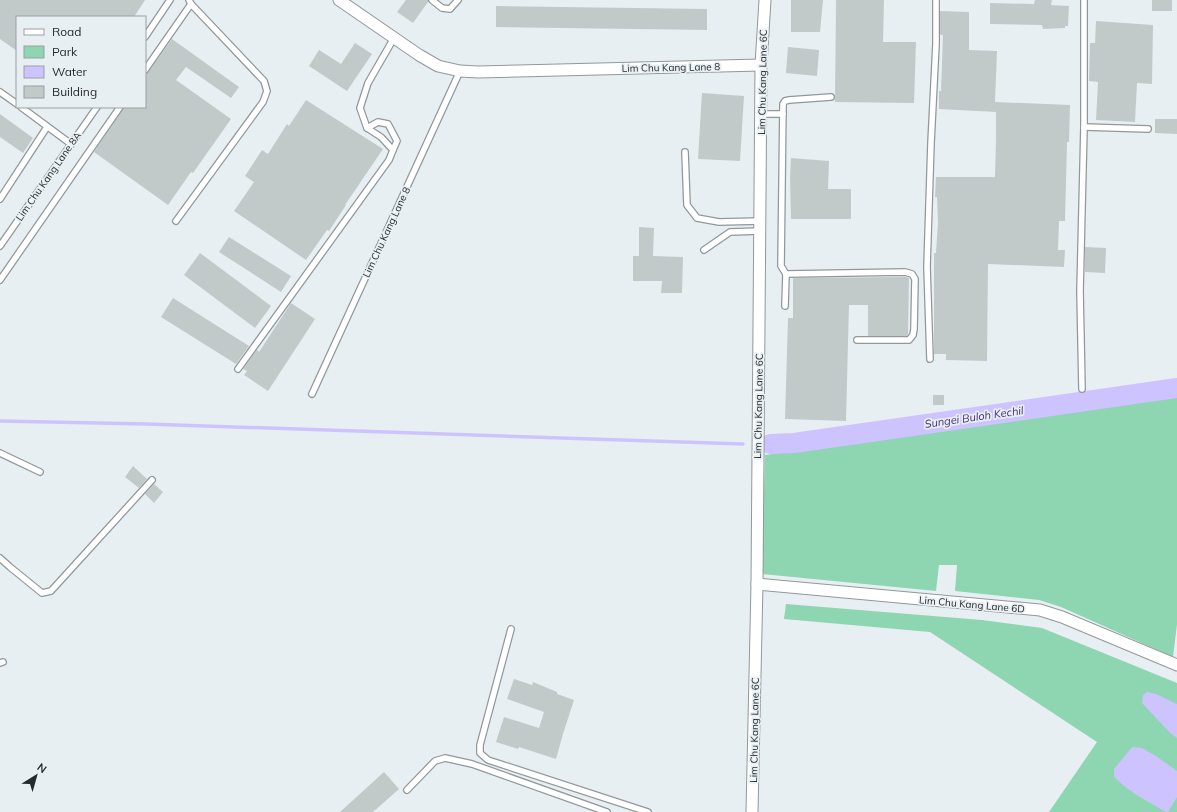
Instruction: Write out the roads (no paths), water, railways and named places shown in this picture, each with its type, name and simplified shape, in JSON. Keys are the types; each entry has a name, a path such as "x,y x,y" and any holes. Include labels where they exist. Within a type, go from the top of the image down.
{"street":[{"name":"Lim Chu Kang Lane 8","path":"339,0 419,55 438,66 460,71 486,72 761,65"},
{"name":"Lim Chu Kang Lane 6C","path":"752,812 757,584 761,65 765,0"},
{"name":"Lim Chu Kang Lane 6D","path":"757,584 1040,610 1062,617 1177,665"}],"lane":[{"path":"146,36 170,0"},
{"path":"432,0 442,8 450,9 458,0"},
{"path":"930,359 928,259 930,143 936,44 936,0"},
{"path":"1082,390 1080,291 1084,128 1084,0"},
{"path":"146,68 190,2 264,81 267,91 263,102 176,222"},
{"path":"393,150 381,137 367,128 360,108 368,83 394,38"},
{"name":"Lim Chu Kang Lane 8","path":"312,394 460,71"},
{"path":"0,92 16,103"},
{"path":"785,306 786,274 781,266 783,104 785,101 831,97"},
{"path":"22,108 72,144"},
{"name":"Lim Chu Kang Lane 8A","path":"0,246 96,108"},
{"path":"0,280 119,108"},
{"path":"761,114 783,114"},
{"path":"238,369 388,160 397,141 388,124 378,122 367,128"},
{"path":"0,199 47,127"},
{"path":"1084,128 1148,130"},
{"path":"685,152 687,205 697,218 760,226"},
{"path":"704,250 730,232 760,226"},
{"path":"786,274 905,272 912,274 915,279 914,329 913,335 909,340 857,340"},
{"path":"0,453 40,472"},
{"path":"0,558 42,593 50,590 152,480"},
{"path":"511,629 480,744 480,753 488,760 648,812"},
{"path":"407,790 435,761 445,758 472,764 607,812"}],"water":[{"path":"1147,692 1156,694 1177,704 1177,738 1170,733 1142,703 1143,695"},
{"path":"1132,747 1142,748 1177,771 1177,797 1168,812 1138,796 1114,777 1114,769"}],"waterway":[{"name":"Sungei Buloh Kechil","path":"770,444 794,443 1177,388"},
{"path":"0,421 146,424 743,444"}]}
